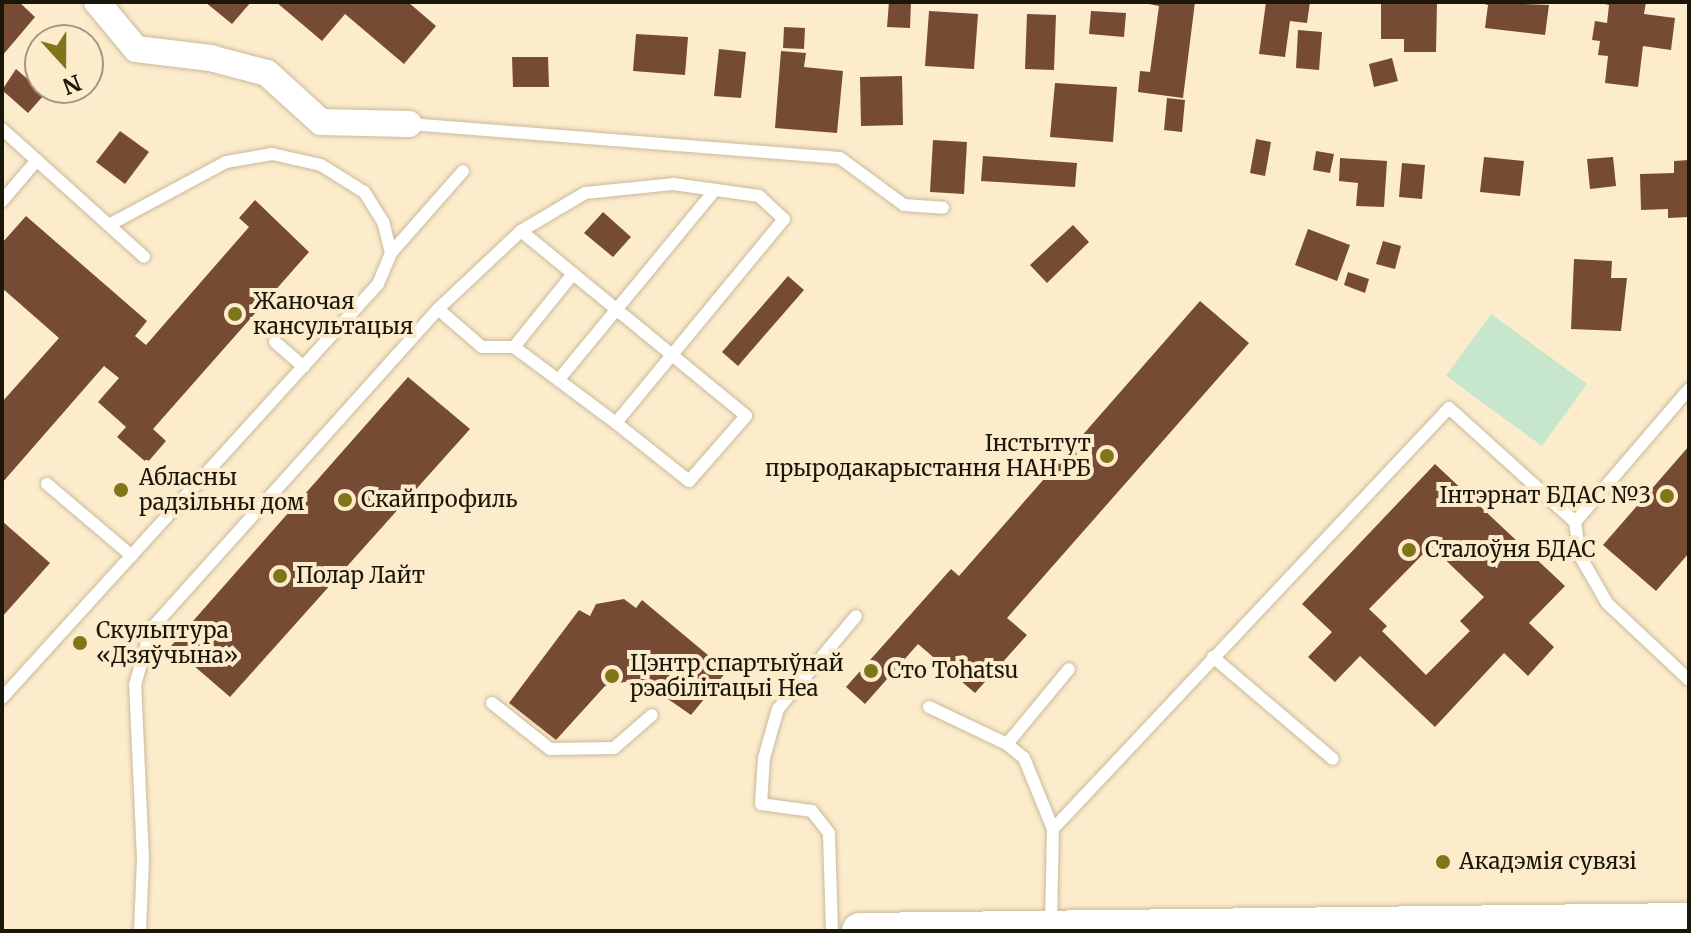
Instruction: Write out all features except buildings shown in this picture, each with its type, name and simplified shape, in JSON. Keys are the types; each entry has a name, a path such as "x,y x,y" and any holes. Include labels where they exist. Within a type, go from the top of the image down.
{"main road":[{"path":"860,931 1689,921"}],"street":[{"path":"97,2 136,49 210,58 267,73 321,122 409,124"}],"lane":[{"path":"409,124 840,158 904,205 943,208"},
{"path":"2,129 144,257"},
{"path":"109,225 226,162 272,154 321,165 364,192 383,222 391,253"},
{"path":"2,201 37,160"},
{"path":"2,698 378,284 391,253 463,171"},
{"path":"140,931 143,858 135,685 151,629 438,309 521,231 585,193 673,184 759,196 784,219 616,423"},
{"path":"560,378 715,190"},
{"path":"438,309 482,347 514,347 560,378 689,481 746,416 521,231"},
{"path":"514,347 573,274"},
{"path":"275,342 304,367"},
{"path":"1575,522 1689,389"},
{"path":"1053,829 1449,408 1575,522 1580,556 1607,603 1689,680"},
{"path":"47,484 132,556"},
{"path":"832,931 829,833 812,811 761,804 764,758 778,709 856,616"},
{"path":"1213,657 1333,759"},
{"path":"1007,744 1069,669"},
{"path":"492,703 550,749 614,748 652,715"},
{"path":"929,707 1007,744 1024,758 1053,829 1050,929"}],"green space":[{"path":"1491,314 1587,384 1542,446 1446,376"}],"place":[{"name":"Жаночая кансультацыя","path":"235,314"},
{"name":"Інстытут прыродакарыстання НАН РБ","path":"1107,456"},
{"name":"Абласны радзільны дом","path":"121,490"},
{"name":"Інтэрнат БДАС №3","path":"1667,496"},
{"name":"Скайпрофиль","path":"345,500"},
{"name":"Сталоўня БДАС","path":"1409,550"},
{"name":"Полар Лайт","path":"280,576"},
{"name":"Скульптура «Дзяўчына»","path":"80,643"},
{"name":"Сто Tohatsu","path":"871,671"},
{"name":"Цэнтр спартыўнай рэабілітацыі Неа","path":"612,676"},
{"name":"Акадэмія сувязі","path":"1443,862"}]}
